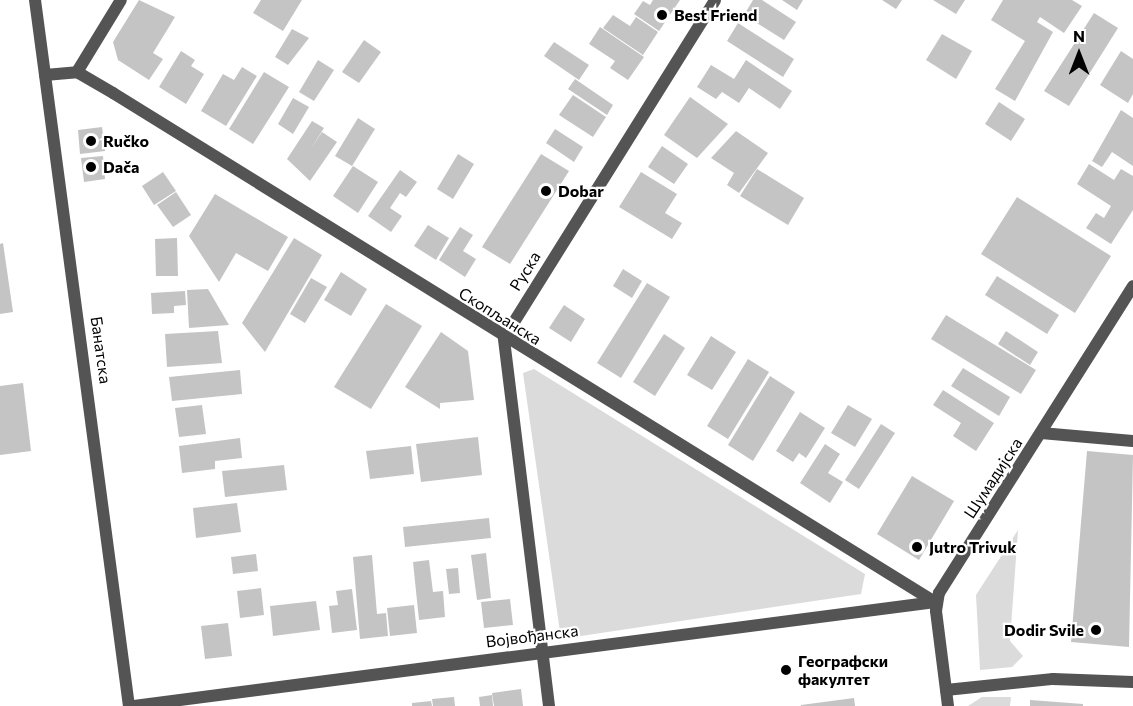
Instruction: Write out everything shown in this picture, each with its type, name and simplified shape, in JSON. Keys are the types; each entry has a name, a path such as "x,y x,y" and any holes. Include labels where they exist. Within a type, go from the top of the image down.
{"street":[{"name":"Банатска","path":"35,0 129,706"},
{"path":"45,75 77,72 121,0"},
{"name":"Руска","path":"504,338 715,0"},
{"name":"Скопљанска","path":"77,72 504,338 935,602"},
{"name":"Шумадијска","path":"935,602 1133,286"},
{"path":"504,338 549,706"},
{"name":"Шумадијска","path":"1041,433 1133,441"},
{"path":"935,602 948,706"},
{"name":"Војвођанска","path":"134,706 935,602"},
{"path":"946,690 1053,679 1133,682"}],"shaded area":[{"path":"534,369 865,574 861,594 561,639 523,373"},
{"path":"1018,530 1010,641 1023,656 1012,667 980,670 976,595"},
{"path":"982,697 1011,697 1010,706 968,706"}],"building":[{"path":"139,0 175,17 153,53 163,59 149,80 118,60 113,42"},
{"path":"261,0 302,0 283,31 253,13"},
{"path":"653,0 680,0 659,31 634,14 643,1 650,5"},
{"path":"753,0 762,0 796,22 784,40 744,15"},
{"path":"782,0 803,0 797,10"},
{"path":"882,0 902,0 896,9"},
{"path":"933,0 965,0 956,14"},
{"path":"1003,0 1072,0 1082,6 1064,33 1040,17 1037,22 1053,32 1015,101 995,89 1025,41 991,20"},
{"path":"1094,13 1118,28 1069,106 1044,91"},
{"path":"613,15 630,26 636,17 658,32 643,55 603,28"},
{"path":"738,23 794,59 783,77 727,41"},
{"path":"600,27 644,57 628,80 610,68 615,61 589,44"},
{"path":"292,29 309,38 288,65 275,57"},
{"path":"942,34 972,51 956,79 926,60"},
{"path":"364,40 381,52 359,83 342,72"},
{"path":"554,42 589,65 579,80 544,56"},
{"path":"181,51 195,60 191,66 204,74 186,104 159,87"},
{"path":"1121,51 1133,59 1133,94 1128,103 1100,85"},
{"path":"318,60 334,70 314,101 299,92"},
{"path":"746,60 792,91 780,109 749,88 739,103 722,92 716,99 697,87 711,65 734,79"},
{"path":"242,67 257,76 226,126 201,111 223,74 234,80"},
{"path":"264,72 289,87 253,144 229,129"},
{"path":"575,79 613,105 607,115 568,89"},
{"path":"573,95 606,117 593,137 559,115"},
{"path":"690,97 728,124 697,158 664,135"},
{"path":"293,98 309,107 293,134 278,124"},
{"path":"999,102 1025,119 1011,141 985,124"},
{"path":"1121,110 1133,118 1133,166 1112,152 1102,167 1092,161"},
{"path":"358,118 375,129 352,166 335,156"},
{"path":"312,121 324,128 310,150 322,132 337,142 310,181 287,159"},
{"path":"102,127 105,151 80,154 78,130"},
{"path":"555,129 583,147 574,162 546,143"},
{"path":"736,131 768,153 739,193 727,185 734,173 711,158"},
{"path":"662,146 688,164 674,184 648,167"},
{"path":"458,154 474,164 453,199 437,189"},
{"path":"541,154 569,171 510,264 482,247"},
{"path":"103,156 105,179 84,182 81,158"},
{"path":"1089,164 1114,180 1121,169 1133,176 1133,210 1111,244 1086,228 1096,213 1104,218 1111,206 1077,184"},
{"path":"353,166 378,182 358,213 333,196"},
{"path":"757,169 804,198 788,225 740,196"},
{"path":"400,170 417,182 406,197 400,193 390,208 402,216 391,232 368,216"},
{"path":"163,172 176,191 154,205 142,186"},
{"path":"641,172 677,194 665,213 682,223 672,239 619,207"},
{"path":"176,192 191,215 173,227 157,205"},
{"path":"215,194 288,237 268,271 236,253 219,282 189,236"},
{"path":"1017,197 1111,256 1075,313 981,254"},
{"path":"428,225 449,238 436,260 414,246"},
{"path":"460,227 473,235 463,251 476,259 465,277 439,260"},
{"path":"177,238 178,276 156,276 155,239"},
{"path":"294,238 322,255 265,352 242,323"},
{"path":"3,243 13,312 0,314 0,244"},
{"path":"623,269 642,281 632,298 613,286"},
{"path":"341,272 367,289 351,316 324,300"},
{"path":"997,276 1059,315 1047,334 985,295"},
{"path":"311,278 327,287 305,323 290,314"},
{"path":"647,283 670,297 621,378 597,363"},
{"path":"208,289 229,325 189,328 187,290"},
{"path":"185,291 186,305 174,306 174,313 152,314 151,293"},
{"path":"386,304 422,326 371,409 334,387"},
{"path":"564,305 585,319 571,342 549,328"},
{"path":"946,315 1036,370 1021,394 931,339"},
{"path":"218,331 222,363 167,367 165,334"},
{"path":"1006,331 1038,352 1030,365 998,344"},
{"path":"441,332 468,351 474,400 440,403 440,409 405,387"},
{"path":"664,334 685,348 655,396 633,382"},
{"path":"711,336 736,352 712,390 687,375"},
{"path":"748,359 769,372 728,439 707,426"},
{"path":"963,368 1010,397 999,416 951,386"},
{"path":"240,370 242,394 172,401 169,377"},
{"path":"770,376 795,392 753,461 728,445"},
{"path":"23,383 31,451 0,455 0,386"},
{"path":"943,390 994,423 976,451 953,436 961,423 933,405"},
{"path":"202,405 206,434 179,437 175,408"},
{"path":"848,405 872,419 855,447 831,433"},
{"path":"800,412 825,428 806,458 799,453 793,462 776,451"},
{"path":"881,424 895,433 859,489 845,480"},
{"path":"478,437 482,475 421,482 416,444"},
{"path":"240,438 242,458 215,461 215,469 182,473 179,446"},
{"path":"825,444 840,454 828,473 843,482 830,503 800,483"},
{"path":"411,446 414,474 370,479 366,451"},
{"path":"1087,451 1133,455 1129,647 1071,642"},
{"path":"284,465 287,490 225,497 222,471"},
{"path":"912,476 954,501 919,560 877,534"},
{"path":"237,503 241,532 196,538 193,508"},
{"path":"489,518 491,538 405,547 403,527"},
{"path":"486,553 491,598 477,600 471,555"},
{"path":"256,554 258,571 233,574 231,557"},
{"path":"372,555 377,614 386,613 388,636 360,639 353,557"},
{"path":"429,560 433,592 443,591 445,617 419,620 413,562"},
{"path":"458,568 460,593 449,594 446,569"},
{"path":"261,588 264,615 240,618 237,591"},
{"path":"352,589 357,630 332,633 329,606 338,605 336,591"},
{"path":"510,599 513,625 484,628 481,602"},
{"path":"316,601 320,630 273,636 270,606"},
{"path":"414,605 417,633 390,636 387,608"},
{"path":"228,623 232,656 205,659 201,626"},
{"path":"521,689 523,706 494,706 492,693"},
{"path":"492,695 493,706 480,706 479,697"},
{"path":"454,697 455,706 433,706 432,699"},
{"path":"854,698 855,706 801,706 801,705"},
{"path":"1030,700 1083,704 1083,706 1030,706"},
{"path":"431,701 432,706 412,706 412,703"}],"place":[{"name":"Best Friend","path":"662,15"},
{"name":"Ručko","path":"91,141"},
{"name":"Dača","path":"91,167"},
{"name":"Dobar","path":"546,191"},
{"name":"Jutro Trivuk","path":"917,547"},
{"name":"Dodir Svile","path":"1096,630"},
{"name":"Географски факултет","path":"786,670"}]}
